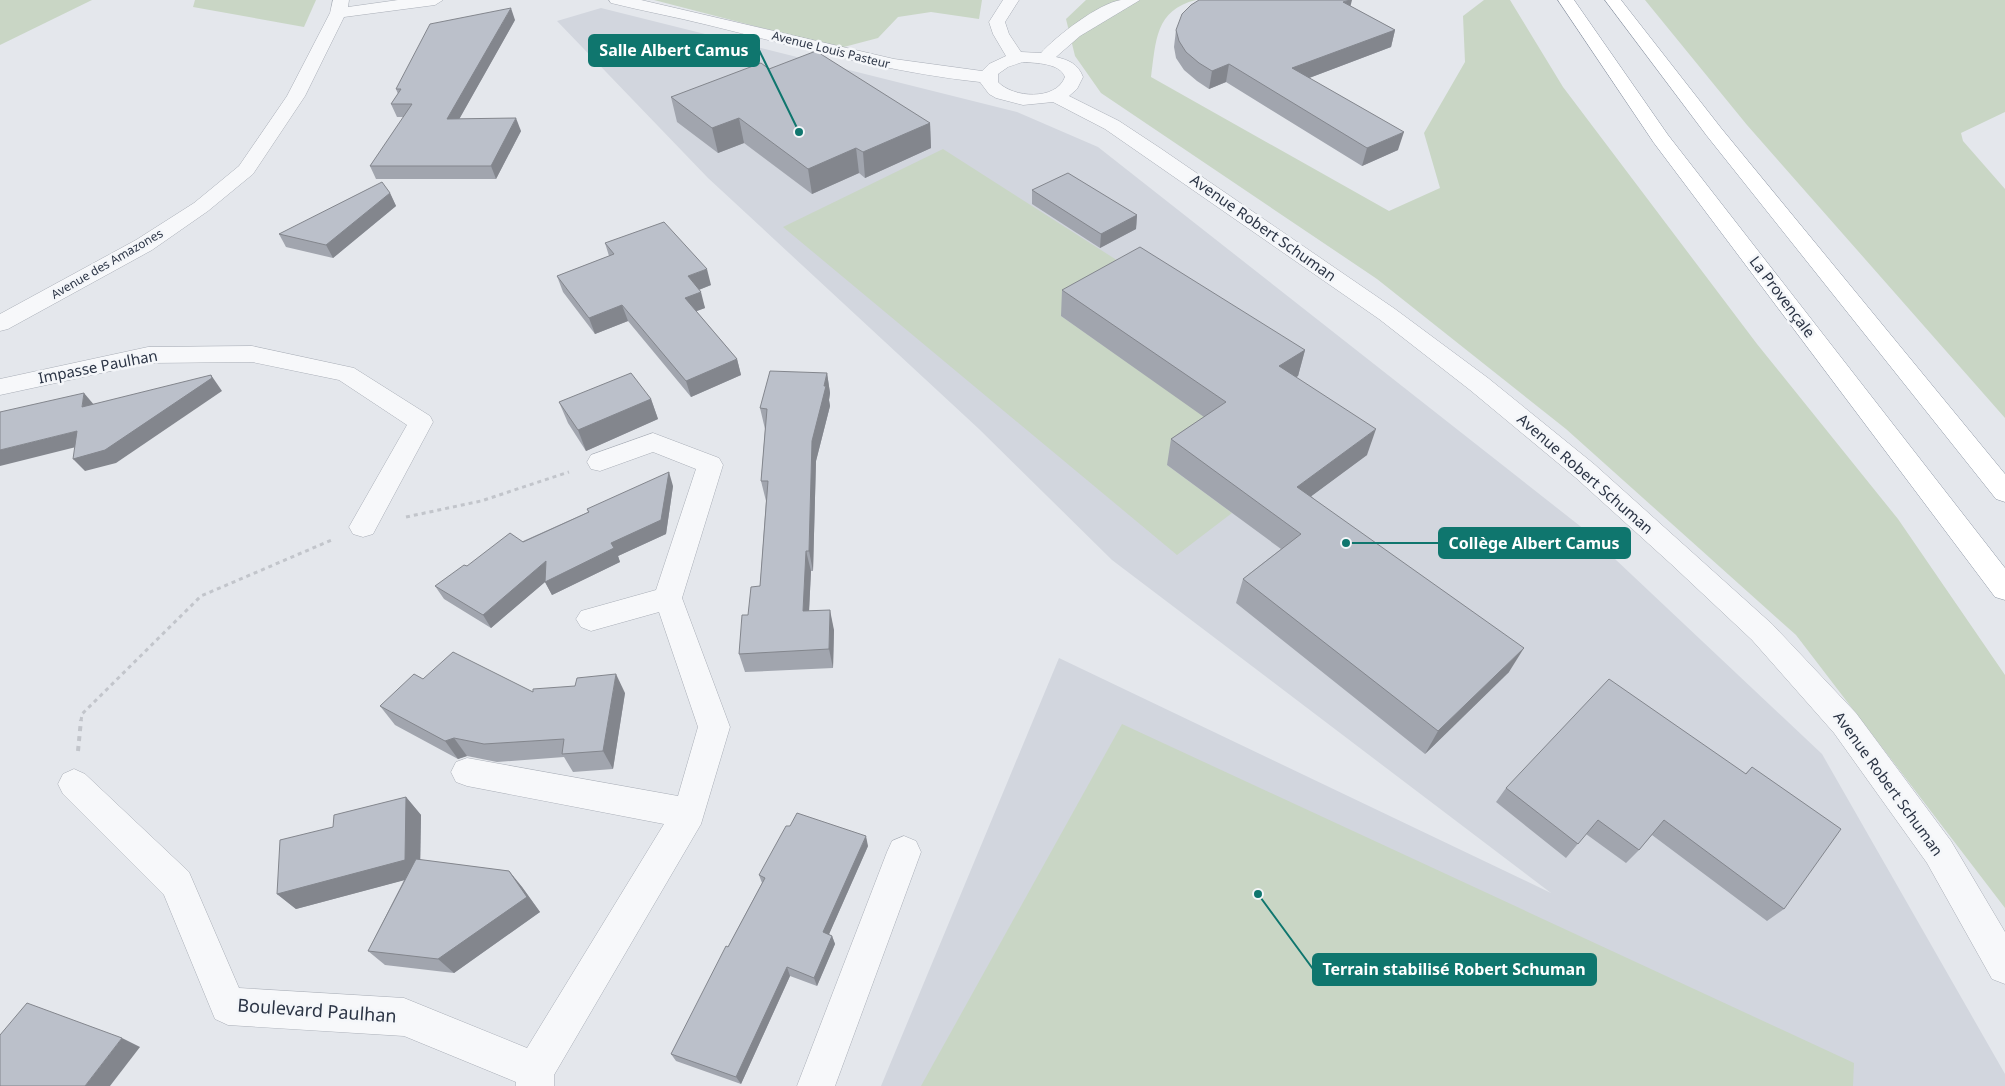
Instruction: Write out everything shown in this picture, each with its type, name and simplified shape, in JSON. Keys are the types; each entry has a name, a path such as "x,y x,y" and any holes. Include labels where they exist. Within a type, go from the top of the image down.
{"highway":[{"name":"La Provençale","path":"1566,0 1661,138 2005,589"},
{"path":"1613,0 1714,132 2005,492"}],"street":[{"path":"339,6 435,0"},
{"name":"Avenue Louis Pasteur","path":"617,0 659,8 886,64 940,73 988,77"},
{"path":"1011,0 997,22 1001,34 1016,58"},
{"path":"1046,58 1051,51 1076,32 1132,0"},
{"name":"Avenue des Amazones","path":"0,324 144,245 201,207 246,170 296,96 339,6"},
{"path":"1016,58 1046,58 1068,68 1073,76 1073,84 1055,96 1043,99 1016,98 995,90 989,83 988,77 996,66 1016,58"},
{"name":"Avenue Robert Schuman","path":"1055,96 1112,125 1154,152 1387,314 1479,384 1570,459 1681,556 1762,632 1845,723 1939,852 2005,966"},
{"name":"Impasse Paulhan","path":"0,387 148,355 252,354 346,374 421,422 363,527"},
{"path":"535,1079 689,813 714,727 668,598 710,465 652,442 600,462"},
{"path":"592,619 668,598"},
{"path":"467,772 689,813"},
{"name":"Boulevard Paulhan","path":"74,784 177,884 228,1006 404,1017 535,1079"},
{"path":"816,1086 904,852"}],"path":[{"path":"74,784 82,714 201,596 363,527 481,501 600,462"}],"shaded area":[{"path":"601,8 1017,112 1098,147 1580,526 1822,754 2005,1074 2005,1086 881,1086 1059,658 1551,893 1112,560 979,429 708,178 557,21"}],"green space":[{"path":"0,0 92,0 0,45"},
{"path":"195,0 316,0 304,27 193,7"},
{"path":"654,0 982,0 979,19 931,12 898,17 878,38 840,48"},
{"path":"1086,0 1196,0 1172,11 1165,19 1154,51 1151,77 1389,211 1440,188 1424,133 1465,62 1463,16 1484,0 1510,0 1563,87 1757,344 1898,519 2005,675 2005,908 1796,635 1566,429 1377,279 1101,93 1075,56 1066,19"},
{"path":"1645,0 2005,0 2005,112 1961,133 1963,141 2005,189 2005,418 1747,125"},
{"path":"943,149 1137,273 1061,316 1221,428 1167,465 1232,513 1177,555 783,227"},
{"path":"1122,724 1854,1063 1853,1086 921,1086"}],"building":[{"path":"1199,0 1350,0 1343,2 1395,30 1292,68 1404,132 1367,148 1229,64 1212,71 1199,63 1186,52 1179,41 1176,30 1182,14"},
{"path":"511,8 447,119 516,118 491,166 370,166 412,104 391,104 401,89 396,89 430,24"},
{"path":"816,51 930,123 863,152 856,148 808,169 739,118 712,128 671,97 761,63 769,69"},
{"path":"1068,173 1137,215 1101,234 1032,190"},
{"path":"382,182 390,193 326,245 279,234"},
{"path":"664,222 707,269 688,276 701,292 685,298 737,359 686,381 622,305 589,318 557,276 614,254 605,243"},
{"path":"1140,247 1305,350 1279,366 1376,429 1297,487 1524,648 1438,731 1243,579 1301,534 1171,439 1226,402 1062,290"},
{"path":"770,371 827,373 824,386 826,386 812,441 809,551 806,551 803,611 830,610 829,649 739,654 742,615 748,615 751,587 760,586 768,481 761,481 767,409 760,408"},
{"path":"631,373 651,399 578,430 559,402"},
{"path":"211,375 212,378 105,450 73,459 77,431 0,450 0,412 84,393 82,407"},
{"path":"669,472 661,520 611,543 614,548 545,582 546,561 483,615 435,586 464,565 467,566 510,533 523,542 589,512 587,509"},
{"path":"453,652 533,692 533,689 575,686 577,678 616,674 603,751 562,754 564,739 484,744 454,738 445,741 380,706 414,674 423,679"},
{"path":"1609,679 1746,774 1752,767 1841,829 1784,909 1664,820 1639,850 1598,820 1578,844 1506,788"},
{"path":"406,797 405,860 277,894 280,840 333,827 334,815"},
{"path":"797,813 866,836 823,932 832,936 814,978 787,967 736,1077 671,1054 726,946 728,947 765,878 759,875 786,826 790,826"},
{"path":"416,859 509,871 527,897 438,959 368,951"},
{"path":"27,1003 122,1038 85,1086 0,1086 0,1035"}],"place":[{"name":"Salle Albert Camus","path":"799,132"},
{"name":"Collège Albert Camus","path":"1346,543"},
{"name":"Terrain stabilisé Robert Schuman","path":"1258,894"}]}
